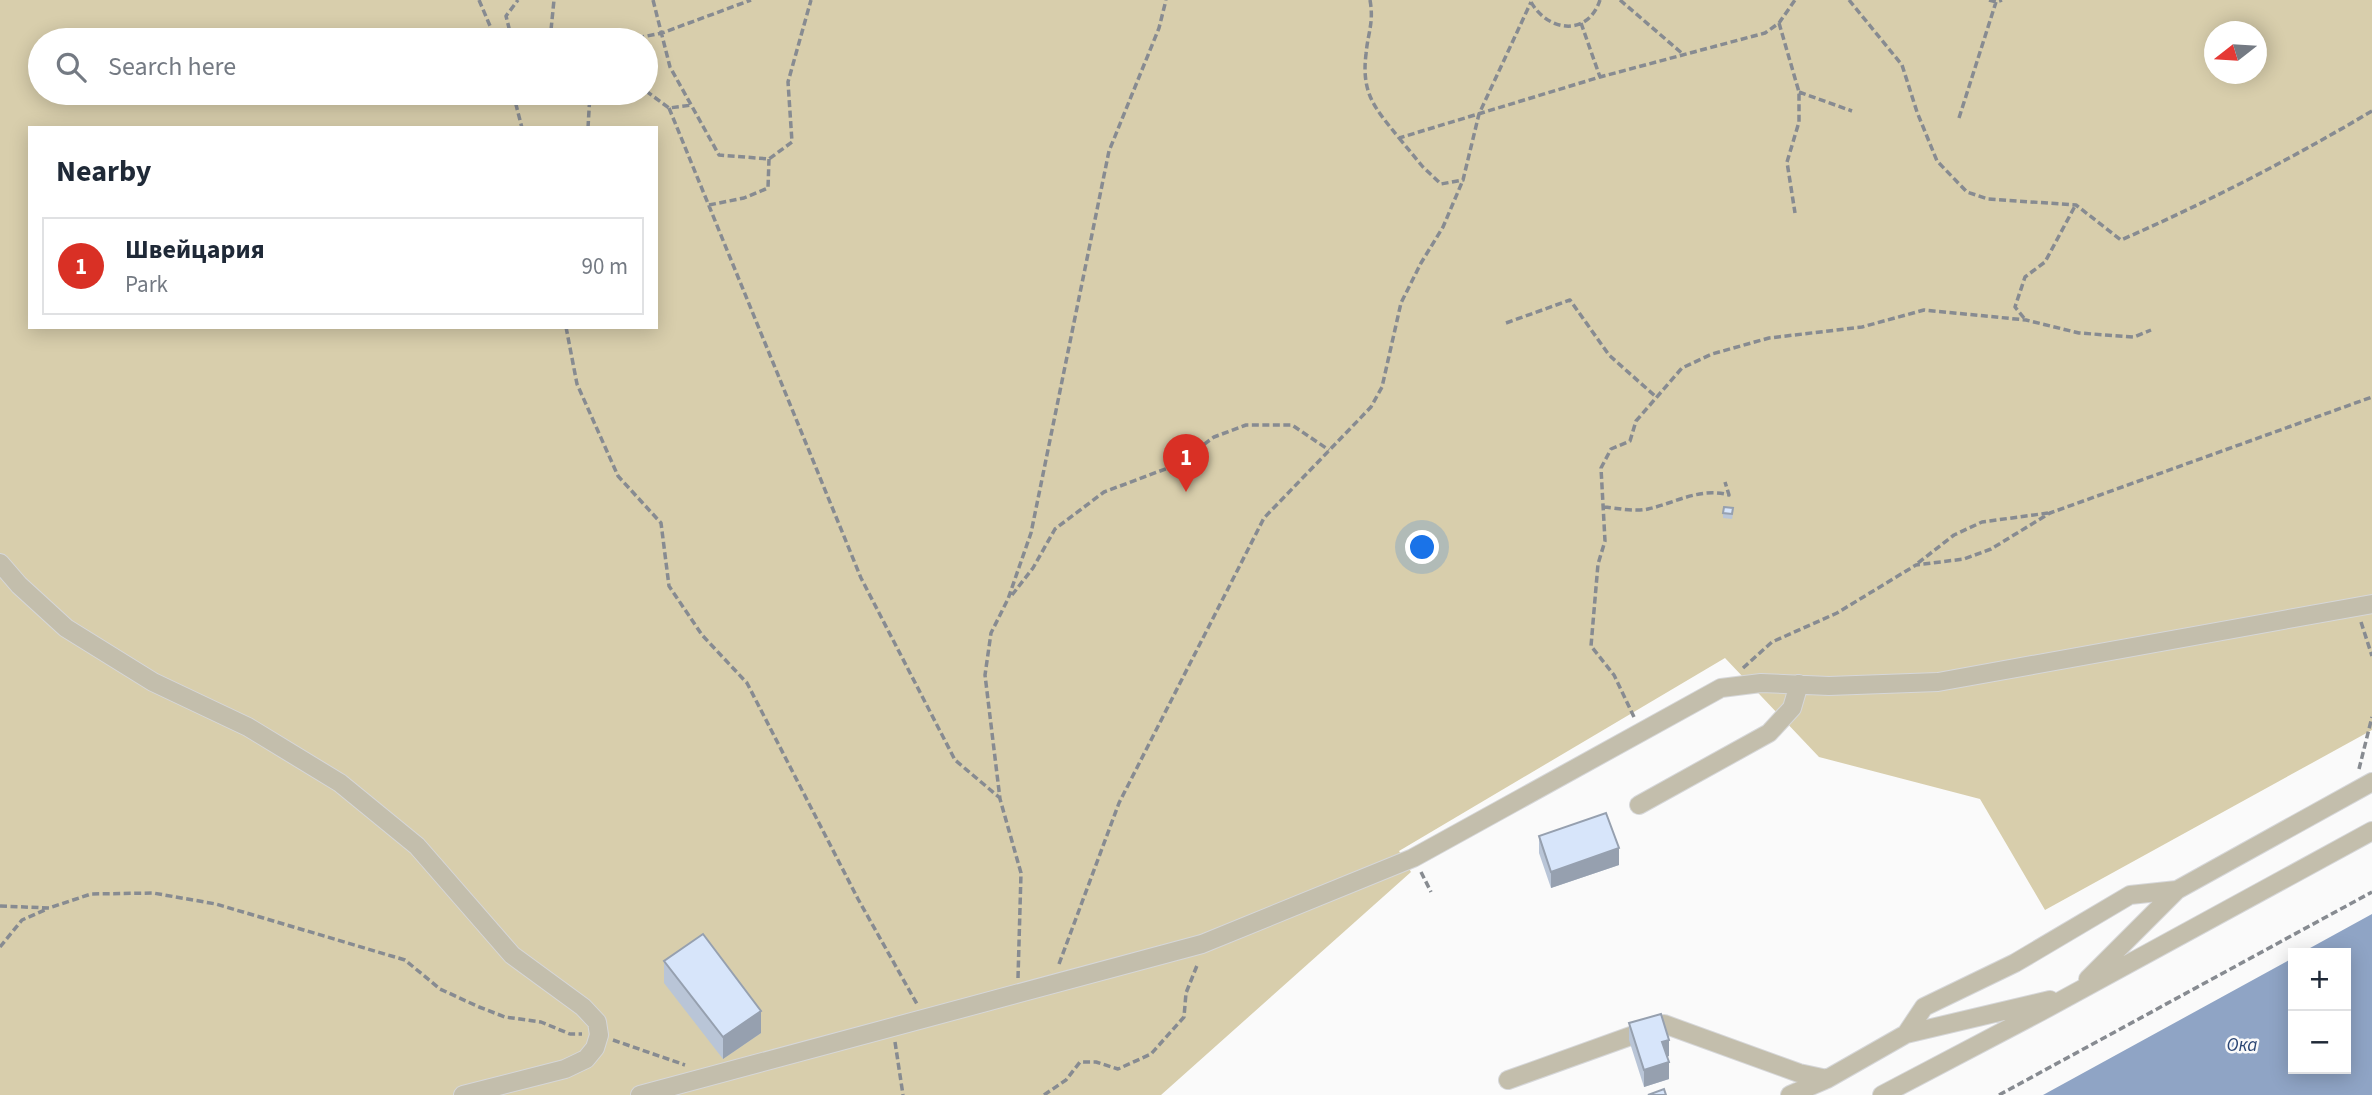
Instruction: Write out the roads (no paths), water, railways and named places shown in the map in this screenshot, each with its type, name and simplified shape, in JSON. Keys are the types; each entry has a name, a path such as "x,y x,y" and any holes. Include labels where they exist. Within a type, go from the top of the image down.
{"street":[{"path":"0,563 19,586 66,628 153,682 248,727 340,783 416,846 512,955 583,1007 597,1023 599,1035 595,1048 586,1059 565,1069 463,1095"},
{"path":"640,1095 1202,944 1413,858 1721,688 1761,683 1829,686 1938,682 2364,606"},
{"path":"1639,804 1769,733 1792,708 1799,684"},
{"path":"1790,1095 1827,1079 1906,1034 2072,995 2177,890 2372,782"},
{"path":"1882,1095 2372,831"},
{"path":"1906,1034 1924,1007 2015,963 2130,895 2177,890"},
{"path":"1508,1080 1664,1024 1799,1073 1827,1079"}],"water":[{"name":"Ока","path":"2372,914 2372,1095 2043,1095 2288,961 2288,1074 2351,1074 2351,948 2310,948"}],"place":[{"name":"Швейцария","path":"1186,492"}]}
